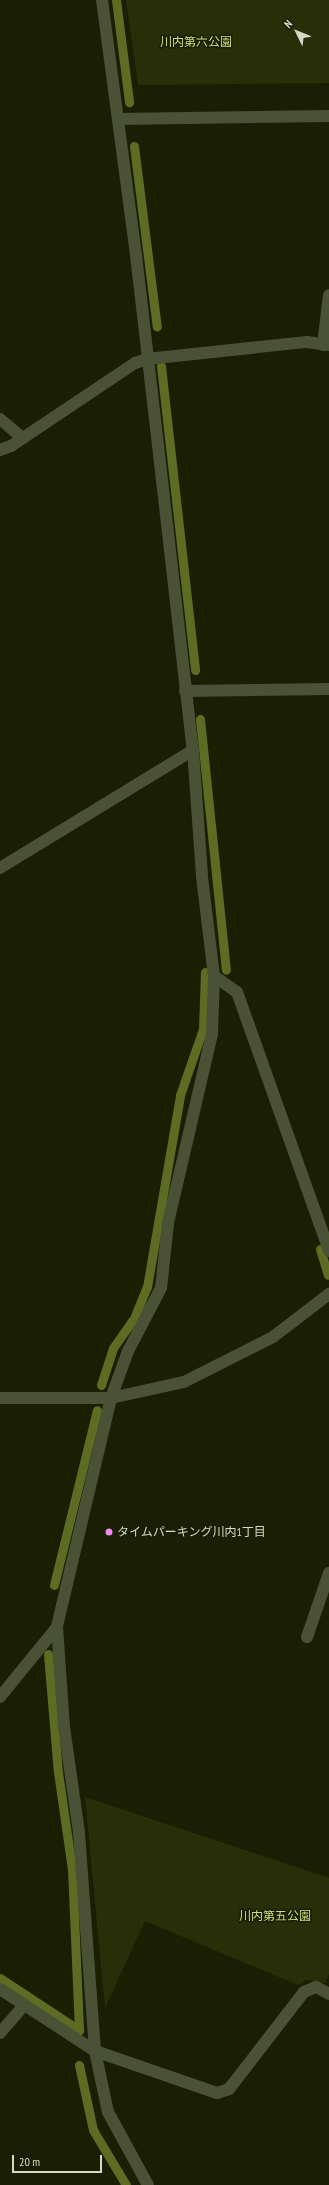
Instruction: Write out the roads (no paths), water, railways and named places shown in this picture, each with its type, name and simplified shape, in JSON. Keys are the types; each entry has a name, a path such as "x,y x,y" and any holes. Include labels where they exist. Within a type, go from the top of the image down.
{"street":[{"path":"102,0 118,119 193,750 202,877 214,976 212,1034 168,1223 161,1288 128,1351 111,1398 57,1627 64,1727 79,1833 95,2051 108,2112 148,2185"},
{"path":"118,119 329,116"},
{"path":"0,450 23,438 135,363 147,359 307,342 326,345 329,295"},
{"path":"0,419 23,438"},
{"path":"185,691 329,689"},
{"path":"0,868 193,750"},
{"path":"214,976 236,992 329,1251"},
{"path":"0,1398 111,1398 184,1382 273,1337 329,1294"},
{"path":"307,1638 329,1573"},
{"path":"0,1697 57,1627"},
{"path":"0,1989 95,2051 217,2093 229,2089 304,1992 316,1987 329,1994"},
{"path":"0,2033 24,2005"}],"waterway":[{"path":"116,0 129,102"},
{"path":"134,146 157,327"},
{"path":"161,366 195,670"},
{"path":"200,719 226,970"},
{"path":"101,1385 113,1348 135,1316 147,1287 180,1095 203,1029 205,972"},
{"path":"320,1249 328,1275"},
{"path":"54,1585 97,1410"},
{"path":"48,1654 58,1772 72,1869 79,2030"},
{"path":"0,1978 79,2030"},
{"path":"79,2065 93,2130 126,2185"}],"place":[{"name":"タイムパーキング川内1丁目","path":"109,1532"}],"park label":[{"name":"川内第六公園","path":"196,42"},
{"name":"川内第五公園","path":"275,1916"}]}
